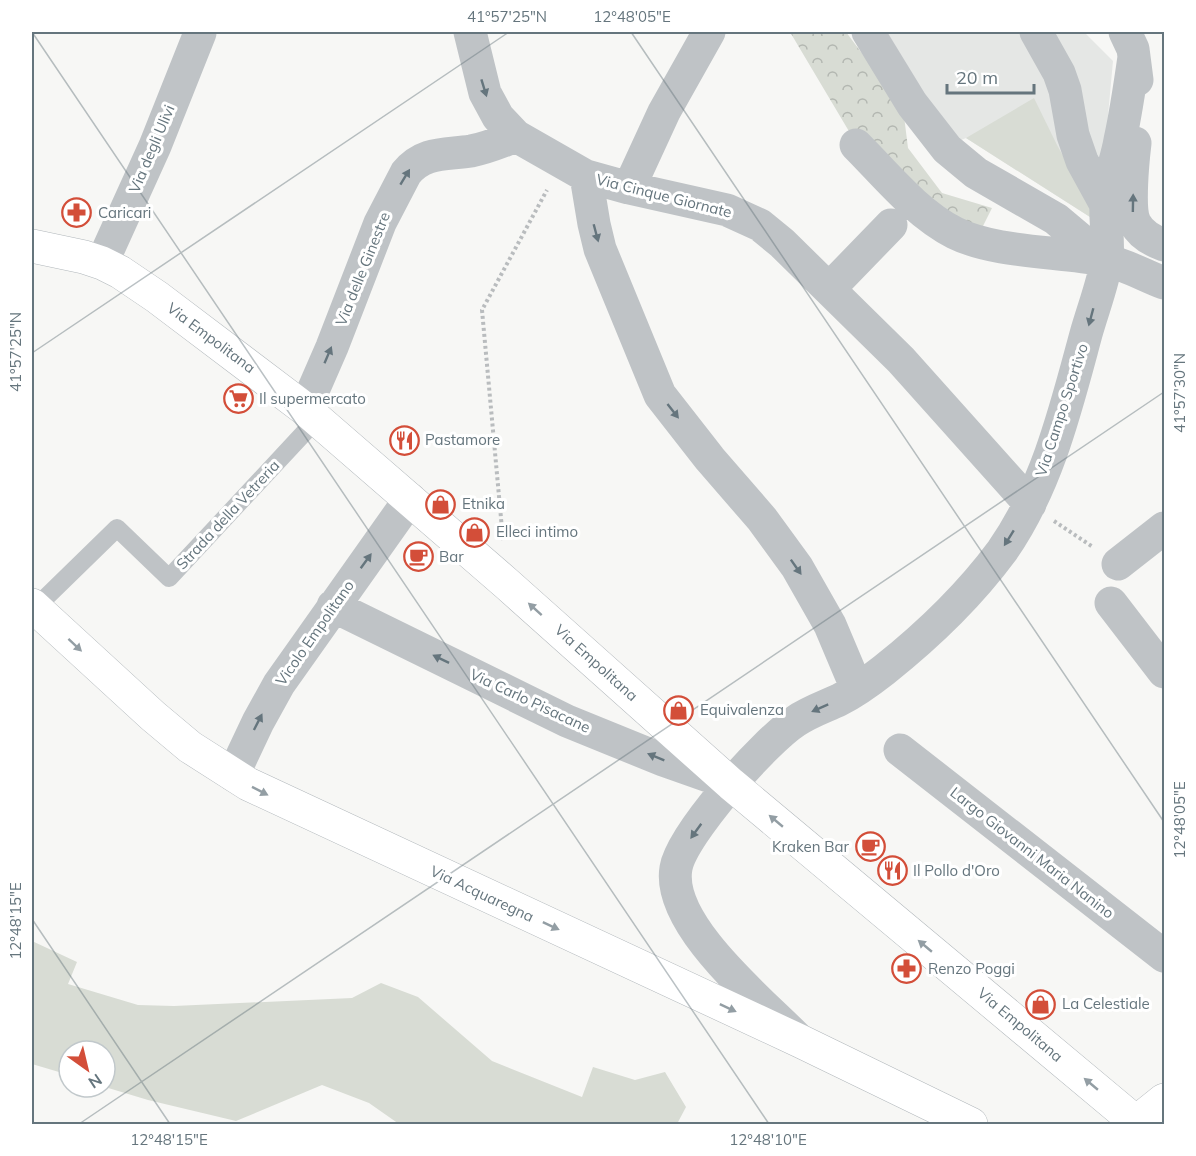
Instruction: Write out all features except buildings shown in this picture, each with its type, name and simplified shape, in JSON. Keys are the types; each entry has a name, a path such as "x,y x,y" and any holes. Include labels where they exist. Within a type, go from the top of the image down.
{"main road":[{"name":"Via Empolitana","path":"32,246 102,263 156,297 311,414 507,584 731,784 1136,1124"},
{"name":"Via Acquaregna","path":"33,607 153,716 190,747 233,775 275,798 800,1041 970,1125"},
{"path":"1136,1124 1164,1100"}],"street":[{"path":"470,32 488,99 498,117 516,136 574,169"},
{"path":"629,188 664,112 709,32"},
{"path":"868,32 915,109 947,149 976,173 1056,219 1106,261"},
{"path":"1036,32 1059,73 1065,90 1073,135 1082,161 1105,203"},
{"name":"Via degli Ulivi","path":"102,263 155,146 200,33"},
{"path":"1105,203 1120,140 1130,44"},
{"path":"1130,44 1138,107 1134,154 1133,217 1143,234 1164,245"},
{"name":"Via delle Ginestre","path":"311,414 332,347 380,223 406,173 425,158 448,152 486,147 516,136"},
{"path":"856,145 921,210 953,232 986,243 1106,261 1164,283"},
{"name":"Via Cinque Giornate","path":"574,169 629,188 727,210 750,219 782,243 901,360 1030,504"},
{"name":"Via Cinque Giornate","path":"574,169 594,224 600,249 660,395 710,459 762,519 797,567 826,617 857,689"},
{"name":"Via Campo Sportivo","path":"800,1041 714,955 694,926 678,894 675,879 680,855 731,784 787,727 857,689 924,637 969,592 1003,549 1030,504 1052,452 1106,261 1108,227 1105,203"},
{"path":"829,289 891,225"},
{"name":"Vicolo Empolitano","path":"233,775 268,702 410,499"},
{"path":"1118,564 1164,528"},
{"path":"1111,603 1164,672"},
{"name":"Via Carlo Pisacane","path":"333,606 567,721 663,760 731,784"},
{"name":"Largo Giovanni Maria Nanino","path":"900,750 1164,956"}],"lane":[{"name":"Strada della Vetreria","path":"33,607 117,528 169,578 311,414"}],"path":[{"path":"507,584 482,310 574,169"},
{"path":"1030,504 1118,564"}],"shaded area":[{"path":"887,32 1084,32 1113,61 1102,181 1101,224 966,138 954,143"}],"green space":[{"path":"790,32 846,32 903,108 908,148 942,193 992,208 981,230 953,232 850,133"},
{"path":"1034,98 1057,145 1101,224 966,138"},
{"path":"32,941 77,962 68,984 138,1005 174,1006 352,998 381,983 418,997 492,1061 582,1097 593,1067 635,1080 665,1072 686,1107 677,1124 399,1124 369,1103 322,1085 236,1121 117,1091 117,1039 57,1039 57,1071 32,1064"}],"place":[{"name":"Caricari","path":"77,213"},
{"name":"Il supermercato","path":"238,399"},
{"name":"Pastamore","path":"404,440"},
{"name":"Etnika","path":"441,504"},
{"name":"Elleci intimo","path":"475,532"},
{"name":"Bar","path":"418,557"},
{"name":"Equivalenza","path":"679,710"},
{"name":"Kraken Bar","path":"870,847"},
{"name":"Il Pollo d'Oro","path":"892,871"},
{"name":"Renzo Poggi","path":"907,969"},
{"name":"La Celestiale","path":"1041,1004"}]}
